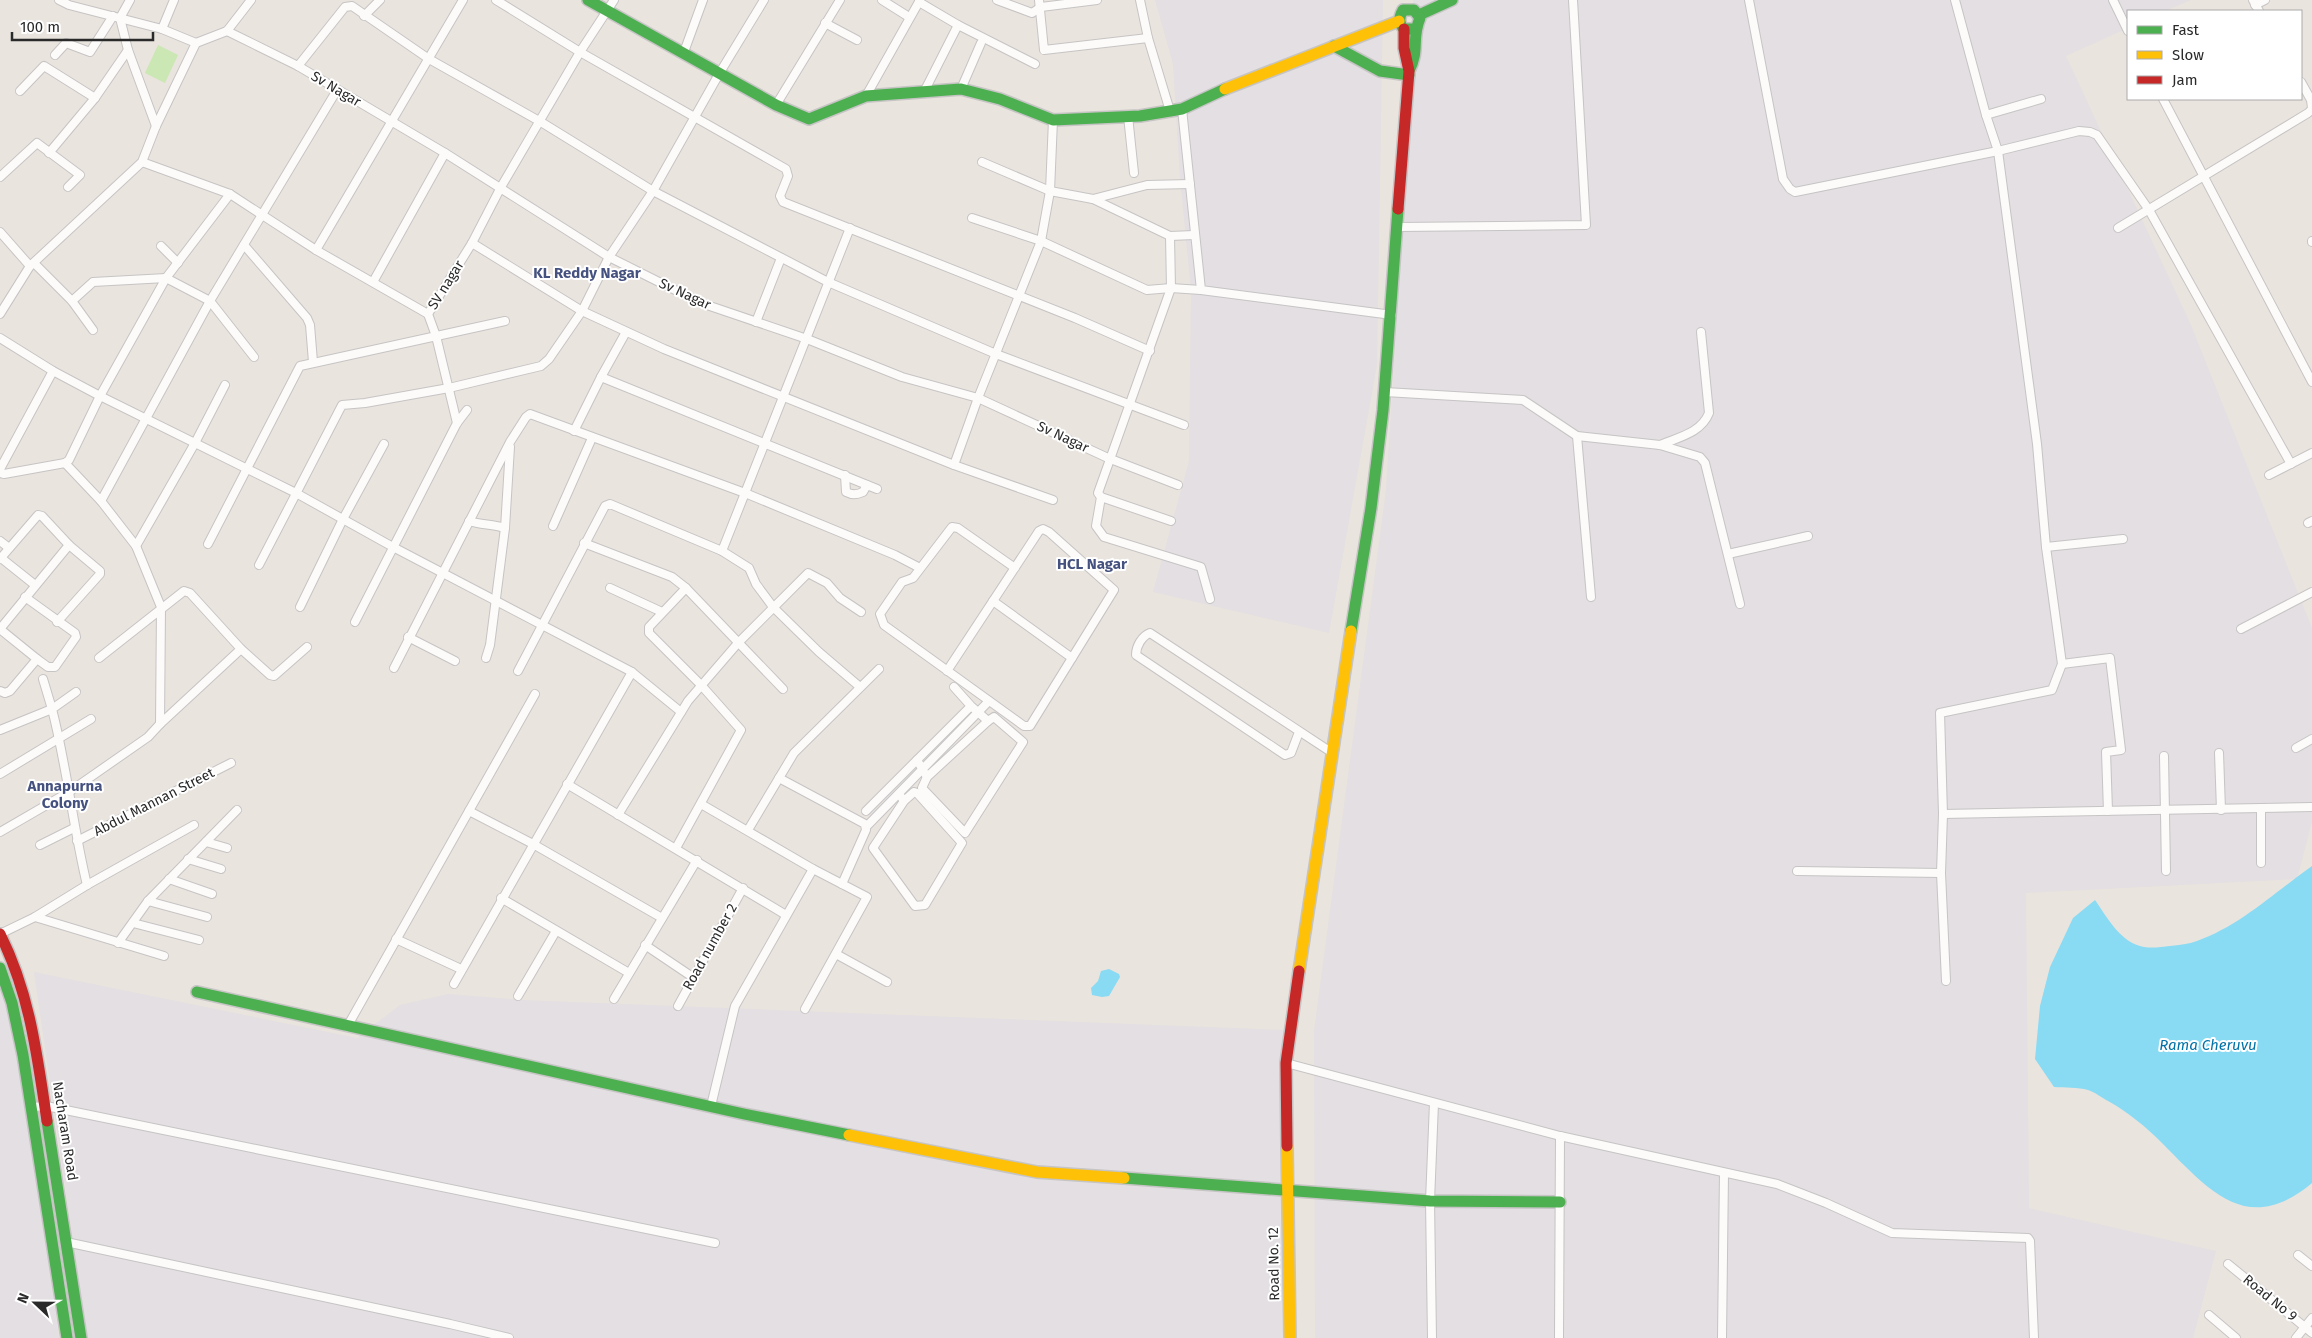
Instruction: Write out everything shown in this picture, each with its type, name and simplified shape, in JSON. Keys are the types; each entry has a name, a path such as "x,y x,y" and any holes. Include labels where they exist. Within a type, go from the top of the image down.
{"street":[{"path":"59,0 162,29 196,43"},
{"path":"55,55 66,43 90,52 130,0"},
{"path":"162,29 174,0"},
{"path":"0,314 32,264 142,162 156,126 196,43 227,31 251,0"},
{"path":"364,16 380,0"},
{"path":"316,250 463,0"},
{"path":"496,0 580,52 786,169 788,176 780,196 783,202 1020,298 1075,318 1150,351"},
{"path":"588,0 776,105 809,119 866,96 925,90 961,89 1000,99 1053,120 1128,116 1182,109 1230,86 1334,46 1408,14 1452,0"},
{"name":"SV nagar","path":"142,162 230,194 316,250 428,314 472,244 501,187 541,122 580,52 614,0"},
{"path":"684,52 703,0"},
{"path":"259,565 342,405 365,403 449,388 541,366 549,359 582,311 610,257 653,191 719,74 764,0"},
{"path":"776,105 840,0"},
{"path":"882,0 909,17"},
{"path":"997,0 1032,13 1040,3 1097,0"},
{"path":"1140,0 1148,38 1170,111"},
{"path":"1398,227 1586,224 1573,0"},
{"path":"1750,0 1783,180 1790,190 1795,192 1998,151 2079,132 2090,132 2097,135 2149,210 2291,464"},
{"path":"1946,981 1941,873 1943,814 1940,713 2052,690 2062,664 2046,547 2037,444 1998,151 1986,115 1955,0"},
{"path":"2113,0 2127,29"},
{"path":"2256,5 2265,0"},
{"path":"866,96 919,1 958,25 1036,64"},
{"path":"298,66 347,3 430,59 541,122 653,191 828,282 996,354 1184,426"},
{"path":"1040,3 1044,50 1148,38"},
{"name":"Road No. 12","path":"1290,1338 1286,1062 1331,752 1371,508 1385,392 1409,73 1416,58 1408,14"},
{"path":"116,17 156,126"},
{"path":"826,23 857,40"},
{"path":"925,90 958,25"},
{"name":"Sv Nagar","path":"227,31 298,66 501,187 610,257 701,303 807,340 902,377 978,398 1108,458 1178,485"},
{"path":"961,89 981,43"},
{"path":"1334,46 1380,71 1409,73"},
{"path":"49,153 95,98 128,50"},
{"path":"20,90 44,66 95,98"},
{"path":"2118,228 2308,114 2312,108 2311,100 2302,84"},
{"path":"101,500 210,301 337,90"},
{"path":"1986,115 2041,99"},
{"path":"2164,100 2312,382"},
{"path":"1182,109 1201,290"},
{"path":"1128,116 1134,173"},
{"path":"954,465 978,398 1020,298 1041,241 1050,191 1053,120"},
{"path":"0,177 37,143 80,175 68,187"},
{"path":"373,282 445,153"},
{"path":"982,162 1050,191 1093,198 1170,236 1194,235"},
{"path":"1093,198 1147,185 1190,184"},
{"path":"0,473 65,463 69,460 100,396 166,278 230,194"},
{"path":"972,218 1041,241 1147,290 1171,288 1201,290 1392,315"},
{"path":"722,551 850,228"},
{"path":"0,232 72,301 93,330"},
{"path":"1170,236 1171,288 1150,351 1108,458 1098,493 1101,497 1171,521"},
{"path":"472,244 582,311 626,332 954,465 1053,500"},
{"path":"244,245 307,318 310,325 313,362"},
{"path":"161,246 178,263"},
{"path":"756,322 781,258"},
{"path":"72,301 93,282 166,278 210,301 254,357"},
{"path":"428,314 436,336 458,423"},
{"path":"208,544 298,369 304,364 505,320"},
{"path":"574,431 626,332"},
{"path":"1660,445 1699,428 1705,423 1709,413 1700,332"},
{"path":"0,338 53,371 100,396 296,493 393,548 632,672 681,712"},
{"path":"0,469 53,371"},
{"path":"601,377 766,442 877,489"},
{"path":"136,546 195,443 225,385"},
{"path":"1385,392 1523,400 1577,436 1660,445 1700,457 1705,463 1740,604"},
{"path":"355,622 458,423 467,410"},
{"path":"394,668 408,637 510,442 526,417 530,414 535,414 592,438 745,493 895,555 920,568"},
{"path":"1577,436 1591,597"},
{"path":"553,526 592,438"},
{"path":"486,658 490,645 505,528 510,442"},
{"path":"300,607 343,519 384,444"},
{"path":"2268,475 2312,453"},
{"path":"65,463 101,500 136,546 161,606 160,724"},
{"path":"844,475 846,492 850,494 856,495 863,492 867,484"},
{"path":"1101,497 1096,526 1104,537 1201,567 1210,599"},
{"path":"518,671 584,542 605,506 610,504 722,551 749,568 756,584 773,607 819,652 860,687"},
{"path":"35,585 0,558 38,515 42,516 69,545 100,571 100,574 57,622"},
{"path":"469,521 482,525 489,523 505,528"},
{"path":"947,671 1014,568 1042,529 1048,532 1114,590 1030,726 1024,726 947,671 881,621 880,614 902,582 913,578 947,531 954,527 1014,568"},
{"path":"1728,554 1808,536"},
{"path":"2046,547 2123,539"},
{"path":"0,541 9,548"},
{"path":"584,542 672,577 686,588 783,689"},
{"path":"25,597 57,622 75,633 74,643 52,668 37,659 0,629 25,597 69,545"},
{"path":"618,815 681,712 701,685 738,643 808,573 827,583 840,598 861,612"},
{"path":"610,588 662,612"},
{"path":"676,848 740,730 701,685 649,633 649,627 686,588"},
{"path":"99,658 161,606 184,591 187,591 264,671 274,676 307,647"},
{"path":"2241,629 2312,592"},
{"path":"993,601 1072,658"},
{"path":"1299,732 1291,753 1285,755 1136,655 1137,647 1146,635 1150,633 1331,752"},
{"path":"408,637 455,661"},
{"path":"0,832 69,792 148,737 241,649"},
{"path":"2062,664 2110,658 2120,750 2106,752 2108,812"},
{"path":"0,690 5,693 10,691 37,659"},
{"path":"748,830 794,753 879,668"},
{"path":"454,984 501,898 632,672"},
{"path":"43,679 59,738 74,828 87,885"},
{"path":"954,687 988,721"},
{"path":"0,730 52,709 76,692"},
{"path":"347,1028 536,694"},
{"path":"842,884 866,827 899,794 925,774 994,717 1023,742 965,833 922,788 925,774 990,701"},
{"path":"866,811 971,706"},
{"path":"0,774 91,720"},
{"path":"2296,748 2312,739"},
{"path":"2220,753 2221,810"},
{"path":"2164,756 2166,871"},
{"path":"918,760 925,774"},
{"name":"Abdul Mannan Street","path":"77,841 232,763"},
{"path":"779,778 863,822 866,827"},
{"path":"567,784 697,860 786,915"},
{"path":"914,792 917,793 962,843 925,905 915,906 873,848 904,801 914,792"},
{"path":"899,794 904,801"},
{"path":"701,804 813,869 867,897 805,1010"},
{"path":"1943,814 2312,807"},
{"path":"2261,808 2261,863"},
{"path":"118,943 148,901 237,810"},
{"path":"469,811 533,844 662,918"},
{"path":"0,934 35,917 87,885 194,825"},
{"path":"40,845 74,828"},
{"path":"206,842 227,848"},
{"path":"188,859 221,869"},
{"path":"614,998 697,860"},
{"path":"711,1106 735,1006 813,869"},
{"path":"1797,871 1941,873"},
{"path":"169,879 212,894"},
{"name":"Road number 2","path":"678,1006 743,888"},
{"path":"501,898 629,973"},
{"path":"148,901 207,916"},
{"path":"35,917 164,956"},
{"path":"132,923 199,940"},
{"path":"518,996 556,931"},
{"name":"Nacharam Road","path":"0,934 12,958 31,1018 81,1338"},
{"path":"396,939 461,969"},
{"path":"646,945 694,978"},
{"path":"836,954 887,982"},
{"name":"Nacharam Road","path":"0,968 16,1010 41,1154 67,1338"},
{"path":"197,992 347,1028 386,1034 711,1106 1036,1172 1430,1201 1560,1202"},
{"path":"1286,1062 1560,1136 1777,1184 1826,1203 1892,1233 2028,1238 2030,1241 2034,1338"},
{"path":"1432,1338 1430,1201 1434,1103"},
{"path":"32,1107 46,1106 715,1243"},
{"path":"1559,1338 1560,1136"},
{"path":"1722,1338 1724,1173"},
{"path":"66,1242 509,1338"},
{"path":"2298,1255 2312,1266"},
{"name":"Road No 9","path":"2228,1264 2312,1333"},
{"path":"2208,1315 2236,1338"},
{"path":"2296,1338 2312,1318"}],"shaded area":[{"path":"1155,0 1383,0 1377,365 1329,633 1153,592 1189,461 1191,290 1180,178 1173,64"},
{"path":"1413,0 2191,0 2167,10 2127,10 2127,28 2066,56 2191,325 2312,628 2312,822 2297,879 2026,893 2029,1208 2216,1251 2193,1338 1315,1338 1314,1031 1386,490 1412,76"},
{"path":"0,971 16,1031 59,1338 0,1338"},
{"path":"34,972 357,1038 400,1005 448,994 522,1000 1284,1030 1286,1338 87,1338"}],"green space":[{"path":"158,45 178,55 165,83 145,73"}],"water":[{"name":"Rama Cheruvu","path":"2312,866 2312,1183 2289,1199 2268,1206 2248,1207 2230,1201 2213,1190 2150,1131 2115,1105 2088,1090 2054,1087 2035,1059 2040,1006 2050,967 2073,918 2095,900 2114,927 2133,943 2151,948 2184,944 2213,935 2243,918"},
{"path":"1109,969 1119,974 1120,977 1109,996 1092,995 1091,988 1098,981 1101,971"}],"traffic: fast":[{"path":"588,0 776,105 809,119 866,96 961,89 1000,99 1053,120 1140,116 1182,109 1225,89"},
{"path":"1419,15 1452,0"},
{"path":"1409,71 1414,57 1417,25 1420,18 1414,10 1403,10 1400,20 1402,27 1404,29 1415,29"},
{"path":"1334,46 1380,71 1409,75"},
{"path":"1351,631 1371,508 1383,410 1398,209"},
{"path":"0,968 12,1003 23,1055 67,1338"},
{"path":"197,992 744,1114 849,1135"},
{"path":"47,1121 81,1338"},
{"path":"1124,1178 1430,1201 1560,1202"}],"traffic: slow":[{"path":"1225,89 1399,21"},
{"path":"1299,971 1351,631"},
{"path":"849,1135 1037,1172 1124,1178"},
{"path":"1287,1146 1290,1338"}],"traffic: jam":[{"path":"1398,209 1409,71 1404,48 1404,29"},
{"path":"0,934 19,979 31,1025 47,1121"},
{"path":"1287,1146 1286,1063 1299,971"}],"district":[{"name":"KL Reddy Nagar","path":"587,273"},
{"name":"HCL Nagar","path":"1092,564"},
{"name":"Annapurna Colony","path":"65,794"}]}
